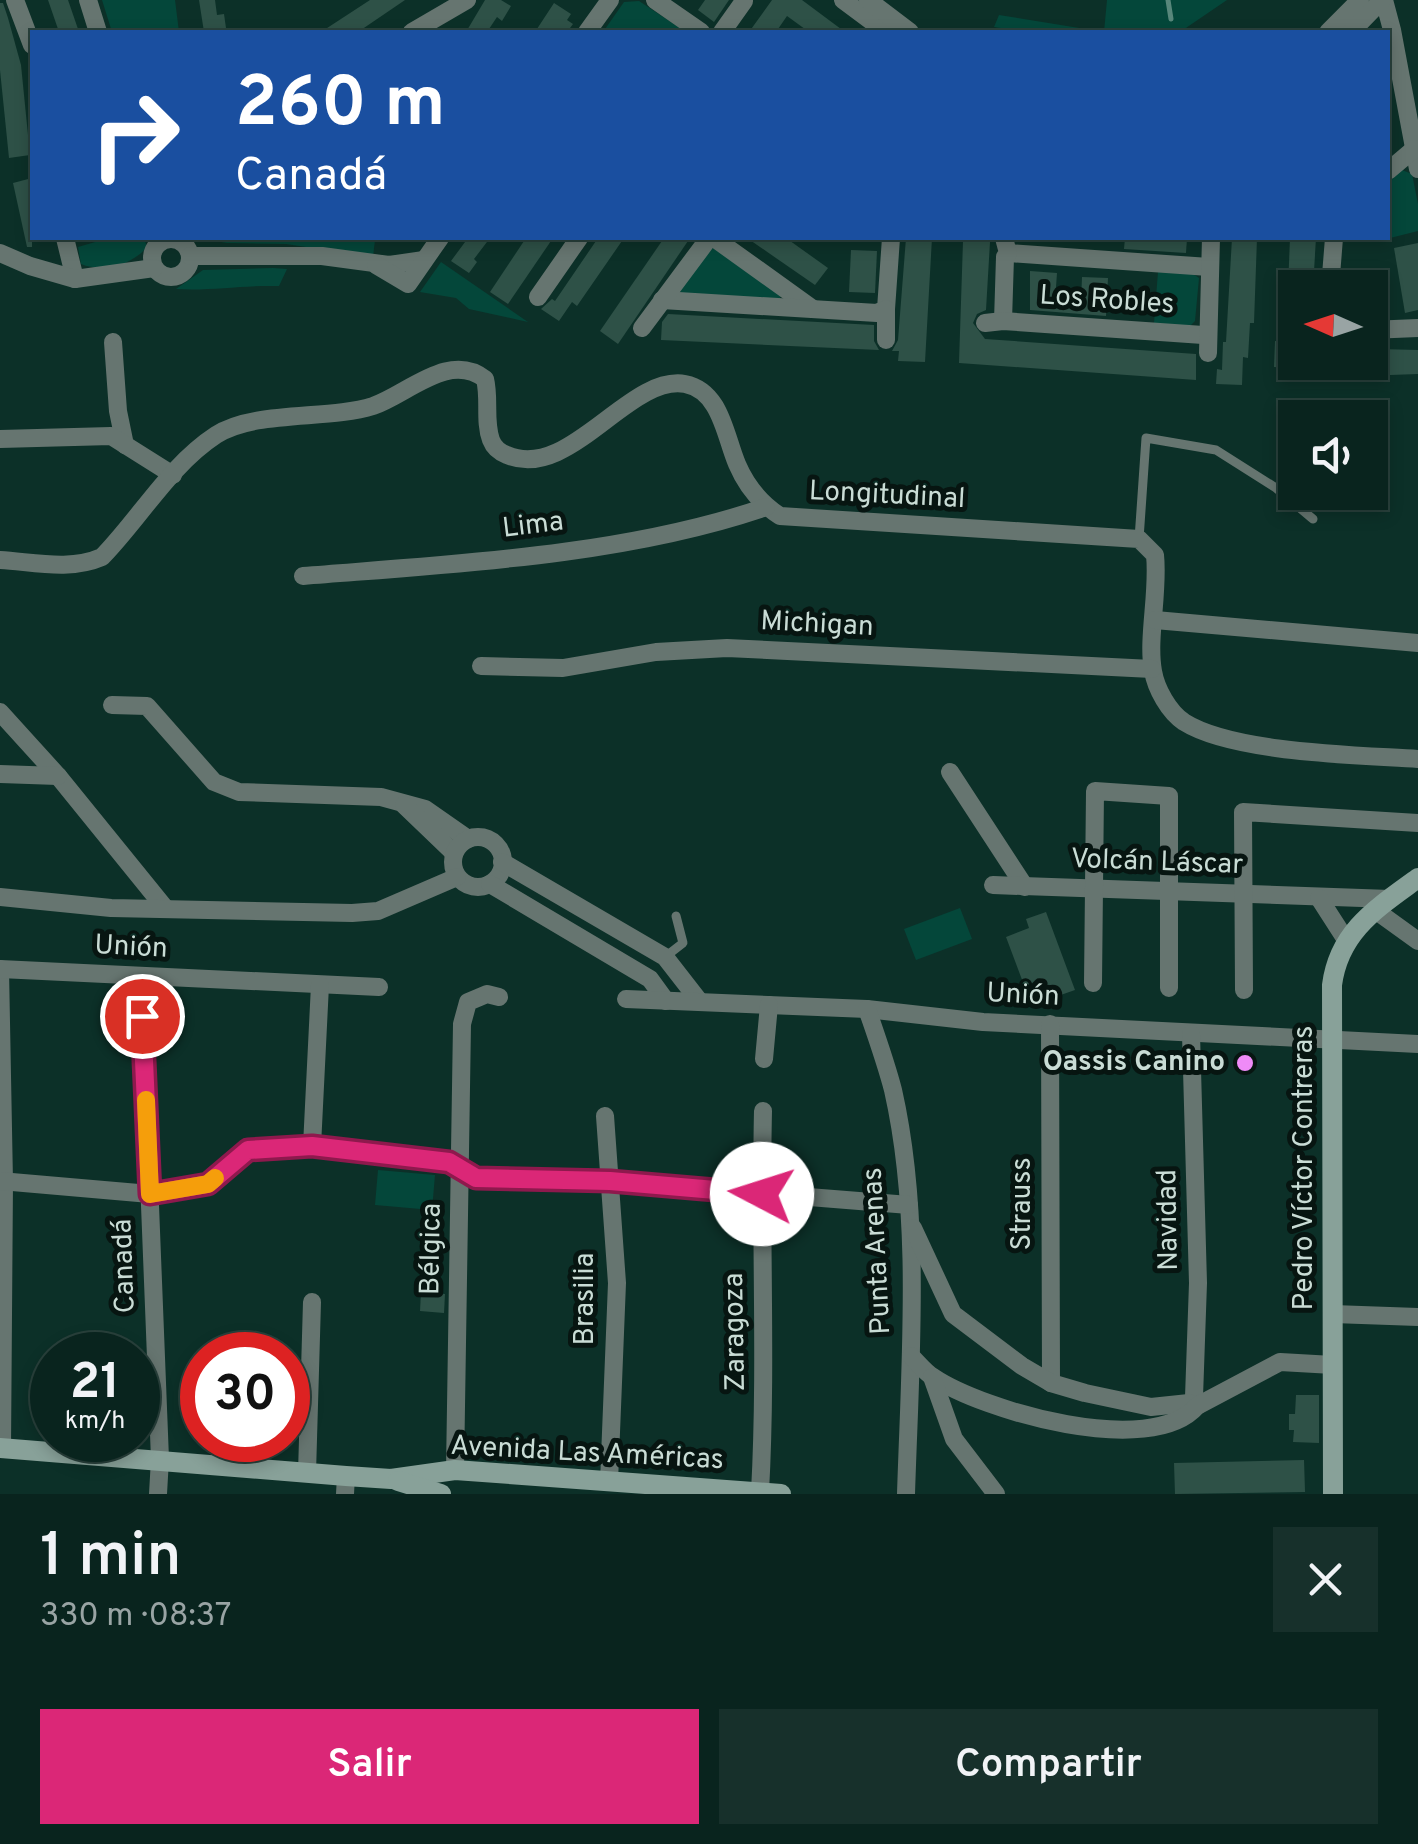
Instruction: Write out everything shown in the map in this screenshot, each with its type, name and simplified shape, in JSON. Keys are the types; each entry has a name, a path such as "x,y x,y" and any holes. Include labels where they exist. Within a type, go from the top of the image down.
{"street":[{"path":"15,0 30,40"},
{"path":"88,0 97,30"},
{"path":"416,30 468,0"},
{"path":"588,30 610,0"},
{"path":"655,0 698,30"},
{"path":"843,0 883,30"},
{"path":"868,0 907,30"},
{"path":"1330,30 1360,0"},
{"path":"1354,30 1383,0 1418,169"},
{"path":"723,30 744,1"},
{"path":"437,30 451,11"},
{"path":"1390,169 1414,149"},
{"path":"65,240 74,279"},
{"path":"154,268 153,254 160,240 179,241 190,256"},
{"path":"376,264 408,284 439,240"},
{"path":"538,296 578,240"},
{"path":"642,328 710,240"},
{"path":"715,240 814,309"},
{"path":"886,340 891,240"},
{"name":"Los Robles","path":"1208,354 1211,240"},
{"path":"1331,270 1334,240"},
{"name":"Los Robles","path":"1206,332 994,322 1006,245 1210,266"},
{"path":"0,253 74,279 154,268 166,277 180,275 190,256"},
{"path":"190,256 322,256 376,264 424,260"},
{"path":"662,300 877,313 886,309"},
{"path":"1388,329 1418,328"},
{"path":"113,342 118,411 125,444"},
{"path":"0,560 68,565 102,557 173,475 226,430 373,406 438,373 463,370 476,372 484,380 490,439 497,451 512,458 548,457 648,393 668,384 686,384 706,394 722,421 736,463 766,507"},
{"path":"0,439 110,436 173,475"},
{"name":"Longitudinal","path":"766,507 780,516 803,519 1138,539"},
{"name":"Lima","path":"303,576 602,545 732,519 766,507"},
{"path":"1138,539 1155,556 1152,669 1168,706 1181,720 1215,737 1324,753 1418,759"},
{"path":"1155,620 1418,643"},
{"name":"Michigan","path":"480,666 562,668 656,652 728,648 1152,669"},
{"path":"112,705 147,706 214,782 239,792 381,797 425,809 468,839"},
{"path":"0,712 58,776 165,908"},
{"path":"950,772 1026,887"},
{"path":"0,774 58,776"},
{"path":"1093,983 1095,791 1170,796 1169,988"},
{"path":"404,804 454,853"},
{"path":"1244,990 1243,812 1418,823"},
{"path":"482,837 495,843 502,855 502,870 482,888 468,886 452,865 454,853 468,839 482,837"},
{"path":"502,862 665,957 700,1002"},
{"path":"0,897 111,908 352,914 378,911 457,876"},
{"name":"Pedro Víctor Contreras","path":"1333,1494 1332,985 1336,961 1346,940 1383,904 1418,878"},
{"path":"490,884 650,978 666,1000"},
{"name":"Volcán Láscar","path":"993,885 1243,892 1383,904"},
{"path":"1319,898 1346,940"},
{"path":"1383,904 1418,941"},
{"path":"592,944 605,922"},
{"path":"650,978 665,957"},
{"path":"0,969 1,1448"},
{"name":"Unión","path":"0,969 379,987"},
{"name":"Canadá","path":"141,977 155,1332"},
{"path":"312,1146 320,985"},
{"name":"Bélgica","path":"455,1470 462,1024 468,1002 487,994 500,997"},
{"name":"Unión","path":"626,999 1418,1044"},
{"path":"764,1059 769,1005"},
{"name":"Punta Arenas","path":"866,1010 893,1090 909,1214 911,1356 906,1494"},
{"name":"Strauss","path":"1050,1024 1051,1383"},
{"name":"Navidad","path":"1191,1034 1190,1086 1197,1176 1197,1406"},
{"name":"Zaragoza","path":"763,1111 765,1392 770,1493"},
{"name":"Brasilia","path":"606,1116 616,1283 609,1482"},
{"path":"2,1181 150,1194 208,1184 248,1150 312,1146 449,1162 476,1178 610,1181 762,1194 909,1214 953,1314 1022,1366 1051,1383 1151,1406 1189,1402 1197,1406"},
{"path":"308,1473 312,1302"},
{"path":"1334,1314 1418,1317"},
{"path":"911,1356 932,1377 976,1399 1098,1429 1155,1427 1190,1414 1197,1406 1280,1362 1333,1365"},
{"path":"932,1377 954,1438 996,1494"},
{"name":"Avenida Las Américas","path":"1,1448 30,1450"},
{"name":"Avenida Las Américas","path":"160,1459 308,1473 345,1485 455,1470 770,1493"},
{"name":"Canadá","path":"158,1494 160,1462"},
{"name":"Avenida Las Américas","path":"391,1479 441,1494"}],"lane":[{"path":"1138,539 1146,438 1216,450 1276,488 1313,519"},
{"path":"665,957 683,943 676,916"}],"green space":[{"path":"102,0 175,0 179,30 111,30"},
{"path":"1107,0 1227,0 1183,30 1104,30"},
{"path":"639,1 683,30 604,30 624,2"},
{"path":"999,15 1092,30 994,27"},
{"path":"1402,170 1412,174 1418,231 1390,238 1390,181"},
{"path":"102,240 145,240 147,247 117,266 98,268 81,264 78,247"},
{"path":"209,240 375,240 373,257 286,244"},
{"path":"712,247 781,296 778,301 681,294 679,287"},
{"path":"441,262 528,322 469,309 456,298 420,292"},
{"path":"287,269 279,286 176,289 203,270"},
{"path":"1158,272 1193,274 1199,278 1195,321 1190,326 1154,323"},
{"path":"960,908 972,939 916,960 904,929"},
{"path":"378,1170 435,1175 432,1210 375,1205"}],"building":[{"path":"48,0 68,0 78,30 58,30"},
{"path":"199,0 215,0 217,15 224,14 226,28 204,30"},
{"path":"370,0 405,0 361,30 324,30"},
{"path":"485,0 501,0 511,6 502,21 497,17 488,30 467,30"},
{"path":"705,0 729,0 714,22 698,10"},
{"path":"772,0 802,0 842,30 806,30 787,16 777,30 750,30"},
{"path":"0,3 21,65 30,155 9,158 0,70"},
{"path":"554,3 571,14 567,20 573,24 568,30 536,30"},
{"path":"30,179 32,247 27,247 13,183"},
{"path":"467,240 488,240 469,273 451,261"},
{"path":"525,240 552,240 508,304 490,292"},
{"path":"597,240 623,240 577,306 572,302 559,321 541,309 552,299 555,301"},
{"path":"663,240 689,240 618,344 600,331"},
{"path":"750,240 789,240 828,268 815,285"},
{"path":"906,240 932,240 925,362 898,361 899,351 892,351 898,340"},
{"path":"1125,240 1187,240 1186,253 1124,249"},
{"path":"1232,240 1257,240 1254,323 1250,323 1248,358 1243,357 1242,385 1216,384 1226,342"},
{"path":"1290,240 1316,240 1314,270 1289,270"},
{"path":"963,241 990,242 986,310 977,314 973,323 985,339 1196,354 1196,380 959,363"},
{"path":"1418,243 1418,310 1405,313 1394,248"},
{"path":"851,250 877,251 875,293 849,292"},
{"path":"1030,271 1057,273 1055,301 1081,302 1082,277 1108,278 1106,316 1030,310"},
{"path":"668,314 874,325 874,341 879,350 661,340 662,322"},
{"path":"1275,341 1278,341 1278,367 1274,367"},
{"path":"1388,349 1418,350 1418,374 1388,375"},
{"path":"1046,912 1075,990 1055,997 1051,985 1027,993 1006,937 1029,928 1026,919"},
{"path":"421,1292 445,1294 444,1313 420,1311"},
{"path":"1296,1395 1319,1395 1319,1443 1293,1442 1289,1414 1295,1414"},
{"path":"1304,1460 1305,1492 1175,1494 1174,1463"}],"waterway":[{"path":"1168,0 1171,19"}],"slow traffic":[{"path":"146,1100 150,1194 208,1184 215,1178"}],"place":[{"name":"Oassis Canino","path":"1245,1063"}],"route":[{"path":"142,1016 150,1194 208,1184 248,1150 312,1146 449,1162 476,1178 610,1181 762,1194"}]}
